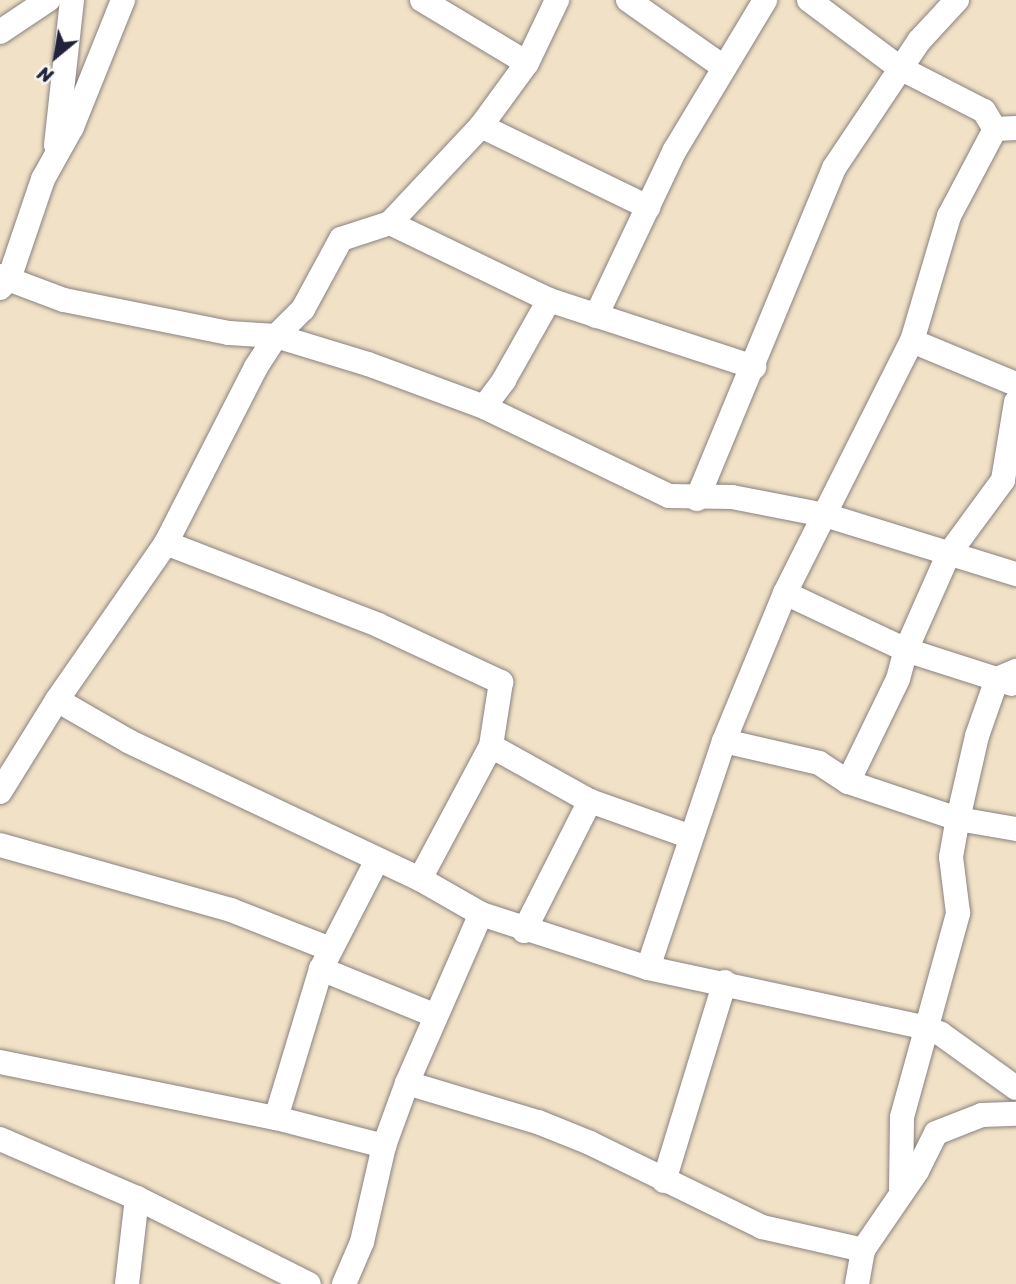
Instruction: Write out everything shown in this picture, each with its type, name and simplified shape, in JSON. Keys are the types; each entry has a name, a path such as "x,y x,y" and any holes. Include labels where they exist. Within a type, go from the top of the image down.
{"street":[{"path":"0,32 48,0"},
{"path":"55,156 72,0"},
{"path":"422,0 527,63"},
{"path":"0,792 57,700 166,543 217,440 276,336 303,309 341,239 390,223 481,126 527,63 557,0"},
{"path":"628,0 722,66"},
{"path":"596,316 722,66 765,0"},
{"path":"648,968 724,741 785,593 912,341 949,216 1005,128 984,111 900,68 809,0"},
{"path":"697,499 754,367 834,168 900,68 957,0"},
{"path":"126,3 72,127 55,156 3,281 64,300 229,333 276,336 438,387 669,496 697,499 732,497 825,515 1016,574"},
{"path":"481,126 649,207"},
{"path":"390,223 549,300 754,367"},
{"path":"484,407 549,300"},
{"path":"912,341 1016,384"},
{"path":"848,782 898,679 906,650 948,555 1003,480 1016,402"},
{"path":"166,543 378,625 501,682 491,746 420,879"},
{"path":"785,593 906,650 1010,678 977,736 958,819 951,857 958,913 923,1027 902,1117 901,1190"},
{"path":"57,700 130,742 420,879 481,914 524,931 648,968 725,982 923,1027 942,1034 1016,1088"},
{"path":"724,741 819,763 848,782 958,819 1016,829"},
{"path":"491,746 590,801 691,837"},
{"path":"524,931 590,801"},
{"path":"0,845 231,910 434,1015"},
{"path":"276,1118 325,959 377,860"},
{"path":"344,1284 362,1242 384,1146 407,1083 434,1015 481,914"},
{"path":"664,1181 725,982"},
{"path":"0,1062 276,1118 384,1146"},
{"path":"407,1083 538,1122 762,1227 863,1251"},
{"path":"857,1284 863,1251 901,1190 917,1171 936,1133 982,1115 1016,1114"},
{"path":"0,1139 137,1198 309,1284"},
{"path":"127,1284 137,1198"}]}
